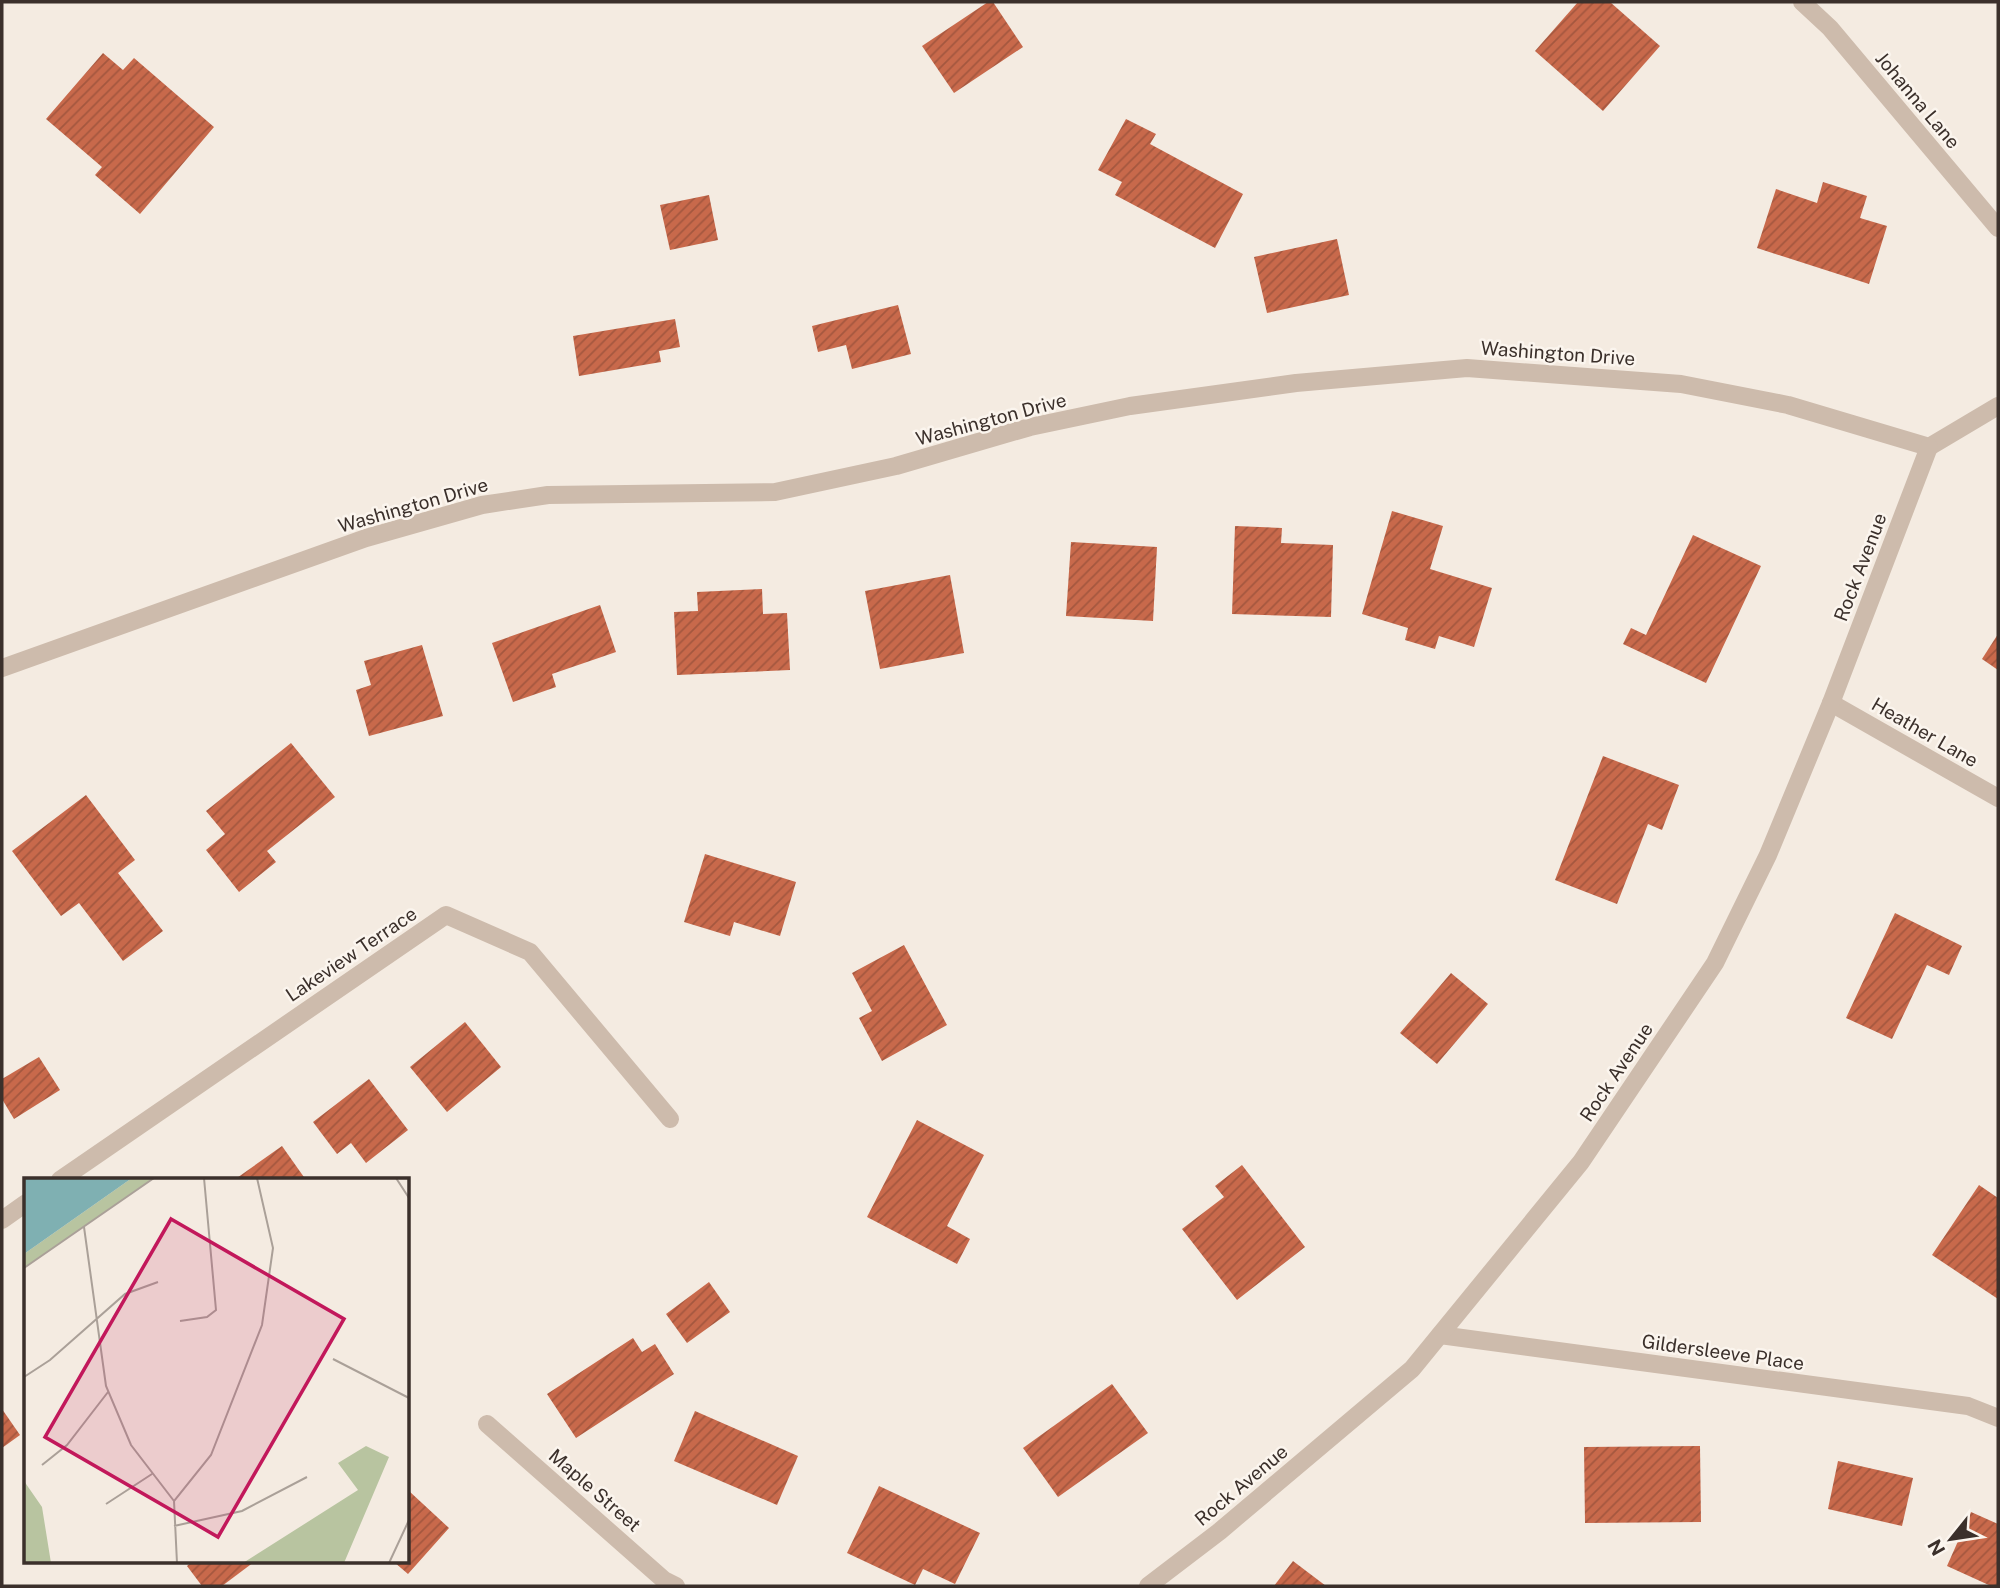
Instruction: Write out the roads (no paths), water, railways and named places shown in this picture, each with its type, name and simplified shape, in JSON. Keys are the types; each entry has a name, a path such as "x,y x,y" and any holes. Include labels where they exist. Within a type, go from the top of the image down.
{"street":[{"name":"Johanna Lane","path":"1802,2 1830,28 1998,228"},
{"name":"Washington Drive","path":"2,668 366,538 482,505 548,495 775,492 896,466 1030,427 1130,406 1296,383 1467,368 1681,384 1788,405 1929,447"},
{"path":"1929,447 1998,406"},
{"name":"Rock Avenue","path":"1148,1586 1220,1531 1412,1369 1581,1162 1715,963 1768,855 1831,703 1929,447"},
{"name":"Heather Lane","path":"1831,703 1998,798"},
{"name":"Lakeview Terrace","path":"63,1178 446,915 530,952 670,1119"},
{"path":"2,1220 24,1204"},
{"name":"Gildersleeve Place","path":"1440,1335 1969,1406 1998,1418"},
{"name":"Maple Street","path":"487,1424 664,1580 676,1586"}]}
